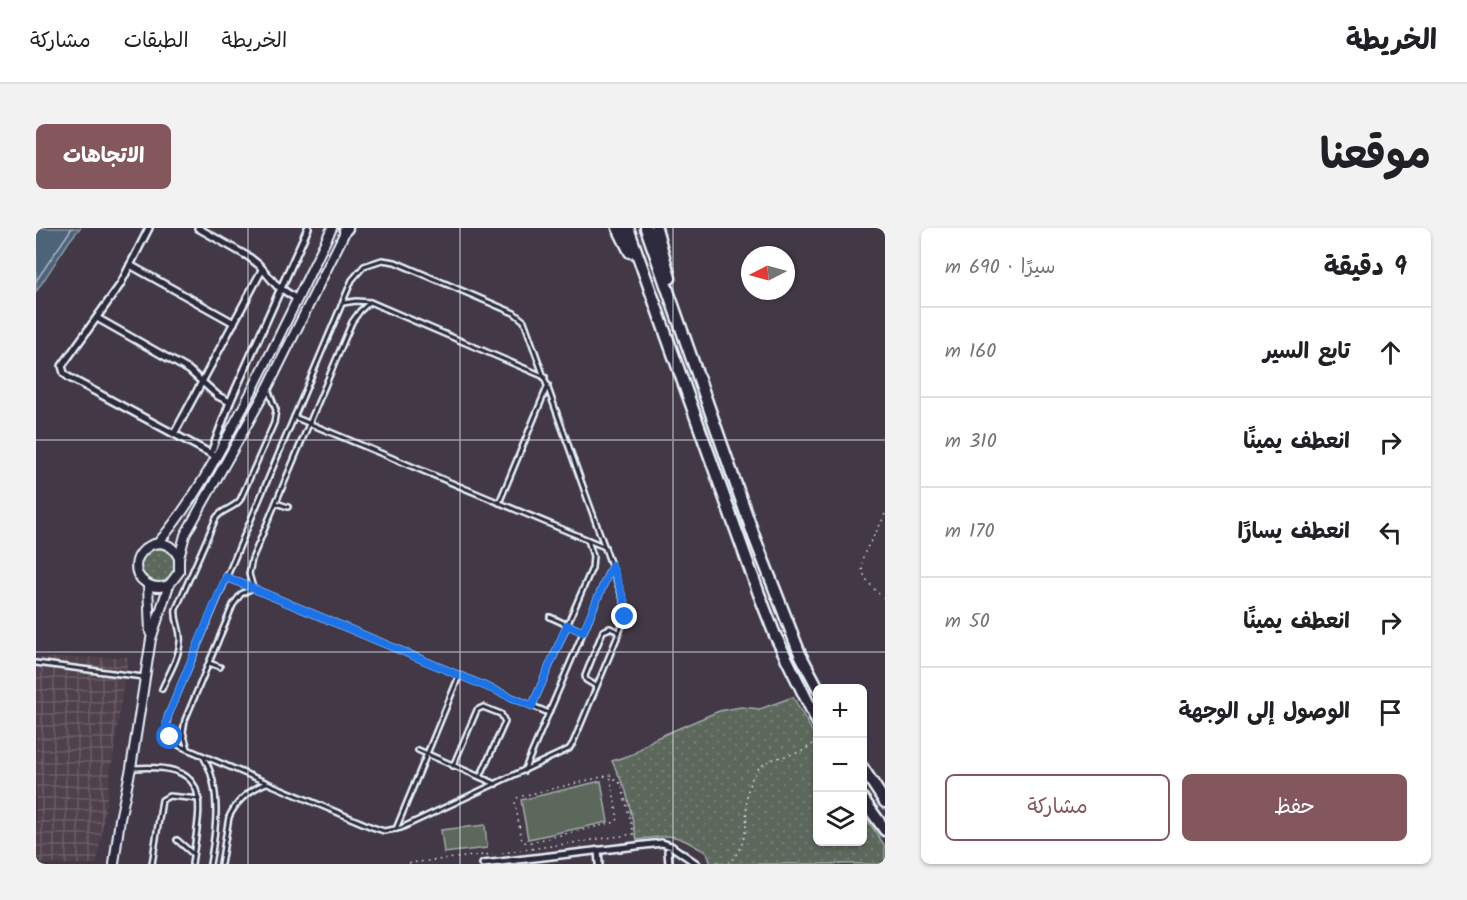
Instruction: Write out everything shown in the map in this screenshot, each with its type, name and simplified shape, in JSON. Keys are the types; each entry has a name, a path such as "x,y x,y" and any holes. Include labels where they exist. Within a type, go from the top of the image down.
{"highway":[{"path":"618,228 644,272"},
{"path":"628,228 775,635 813,713"},
{"path":"646,228 755,539 800,654 816,684"},
{"path":"656,228 667,263 670,293"},
{"path":"867,774 885,802"},
{"path":"867,805 885,830"}],"main road":[{"path":"169,585 158,587 148,585 138,574 137,560 144,548 158,543 182,514 297,299 332,228"},
{"path":"114,864 151,639 169,585 179,572 179,558 185,535 268,387 346,229"},
{"path":"158,543 169,546 179,558"},
{"path":"148,585 151,639"}],"street":[{"path":"149,228 120,285 62,366 64,373 214,455 231,402 308,228"},
{"path":"198,228 249,257 282,289 297,299"},
{"path":"130,265 234,323"},
{"path":"174,434 262,270"},
{"path":"97,318 189,370 218,396 231,402"},
{"path":"483,864 662,843 669,845 697,864"},
{"path":"598,850 599,864"},
{"path":"668,851 669,864"},
{"path":"559,855 560,864"}],"lane":[{"path":"376,261 394,262 521,318 526,324 544,377 626,607 625,617 597,686 571,746 566,751 396,830 377,830 176,744 167,729 167,720 342,303 355,275 364,266 376,261"},
{"path":"253,588 249,574 252,560 352,322 370,302"},
{"path":"342,303 370,302 544,377"},
{"path":"499,503 548,386"},
{"path":"162,689 180,642 180,633 175,621 176,609 216,518 240,500 274,423 276,410 268,387"},
{"path":"294,417 605,547"},
{"path":"276,503 288,507"},
{"path":"532,706 592,568 592,551 588,540"},
{"path":"524,771 612,565"},
{"path":"226,577 549,713"},
{"path":"189,750 184,739 183,726 236,599 240,594 253,588"},
{"path":"550,617 583,632"},
{"path":"597,686 586,680 585,676 603,632 608,628 619,632"},
{"path":"36,663 145,678"},
{"path":"208,663 220,667"},
{"path":"396,830 459,676"},
{"path":"453,766 478,708 483,707 501,714 504,722 480,777"},
{"path":"418,750 496,784"},
{"path":"203,756 211,774 215,793 214,833 210,864"},
{"path":"131,768 161,766 181,772 191,781 199,799 192,864"},
{"path":"221,864 232,810 250,790 266,783"},
{"path":"152,864 162,800 169,796 199,799"},
{"path":"177,840 193,854"}],"path":[{"path":"885,514 861,561 869,586 885,599"},
{"path":"728,864 743,840 747,825 749,786 757,769 775,758 801,751 813,743"},
{"path":"610,775 618,819 616,822 526,843 522,841 515,802 518,797 610,775"},
{"path":"502,853 634,834 621,784 610,775"},
{"path":"409,863 493,854"},
{"path":"449,859 450,864"}],"shaded area":[{"path":"128,657 97,864 36,864 36,658"}],"green space":[{"path":"158,549 170,554 175,566 170,578 158,583 146,578 141,566 146,554"},
{"path":"793,697 813,733 813,846 867,846 867,819 885,846 885,864 725,864 719,862 711,864 707,853 681,839 660,836 637,840 626,791 612,761 633,754 654,739 719,711 741,707 760,709"},
{"path":"601,781 608,822 528,839 521,800"},
{"path":"485,825 487,848 444,853 441,830"}],"water":[{"path":"36,228 80,228 36,292"}],"route":[{"path":"170,737 166,724 168,716 226,577 532,706 567,625 583,632 612,565 625,603 625,617"}]}
